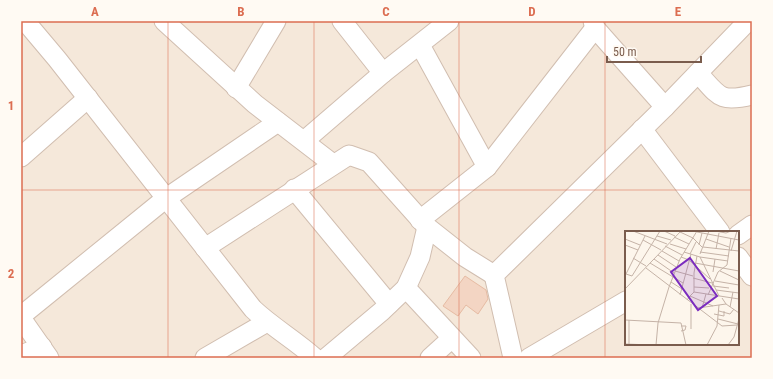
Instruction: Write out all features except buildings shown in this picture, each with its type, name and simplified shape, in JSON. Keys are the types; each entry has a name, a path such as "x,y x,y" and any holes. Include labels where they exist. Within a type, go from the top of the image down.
{"street":[{"path":"164,21 236,88 333,164"},
{"path":"236,88 276,21"},
{"path":"342,21 384,73"},
{"path":"304,141 384,73 450,21"},
{"path":"494,275 665,108 748,21"},
{"path":"26,23 88,98 165,199 206,248 249,304 267,322 301,345 315,358"},
{"path":"326,358 406,288 420,257 423,224 488,167 594,25 665,108"},
{"path":"420,45 488,167"},
{"path":"698,73 721,97 735,99 752,95"},
{"path":"21,157 88,98"},
{"path":"46,353 21,317 165,199 278,122"},
{"path":"642,130 719,231"},
{"path":"206,248 294,189 349,155 369,162 423,224 465,257 494,275 513,358"},
{"path":"294,189 389,304"},
{"path":"739,234 752,225"},
{"path":"739,258 752,276"},
{"path":"406,288 471,358"},
{"path":"529,358 625,302"},
{"path":"205,358 267,322"},
{"path":"430,358 452,338"},
{"path":"21,355 46,353"}],"shaded area":[{"path":"21,21 752,21 752,358 21,358"}]}
